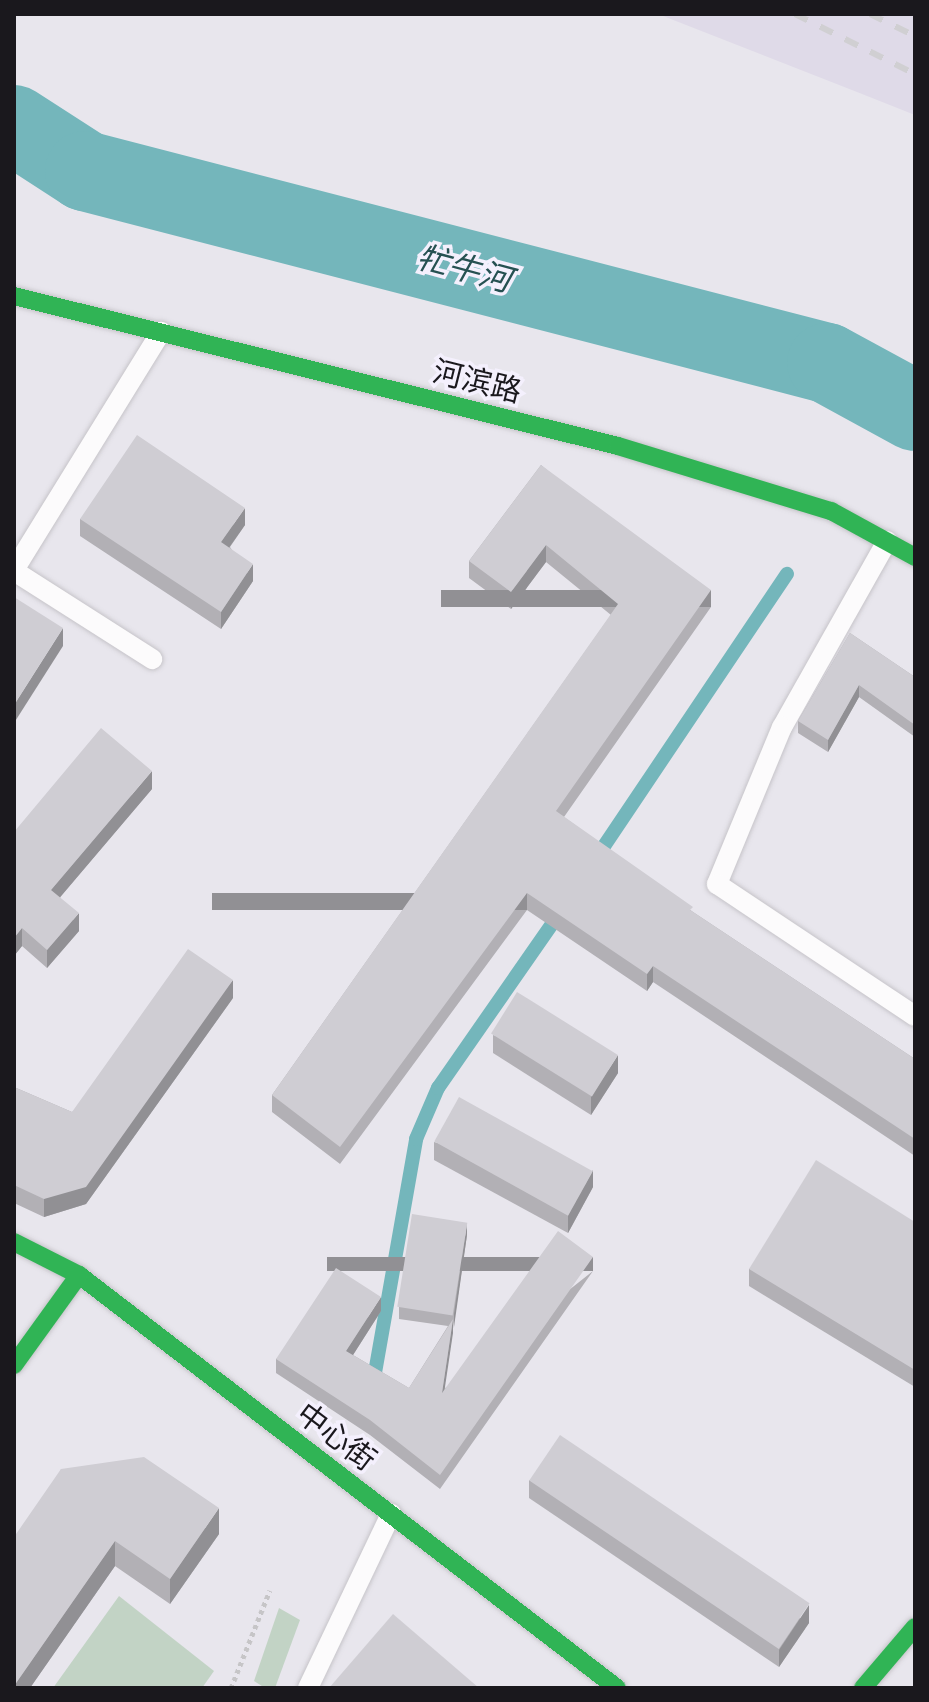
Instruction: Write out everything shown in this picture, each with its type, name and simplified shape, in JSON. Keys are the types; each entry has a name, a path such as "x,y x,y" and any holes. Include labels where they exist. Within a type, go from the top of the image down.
{"street":[{"name":"河滨路","path":"14,296 618,446 831,511 915,557"},
{"name":"中心街","path":"14,1242 79,1275 617,1688"},
{"path":"14,1365 79,1275"},
{"path":"863,1688 915,1627"}],"lane":[{"path":"152,659 14,571 161,332"},
{"path":"887,541 782,727 717,884 915,1016"},
{"path":"308,1688 391,1514"}],"path":[{"path":"231,1688 270,1590"}],"shaded area":[{"path":"658,14 915,14 915,115 857,92"}],"green space":[{"path":"119,1596 214,1671 202,1688 53,1688"},
{"path":"279,1608 300,1620 275,1688 265,1688 254,1681"}],"building":[{"path":"137,435 245,508 221,542 253,564 221,612 80,519"},
{"path":"541,465 711,590 556,811 693,907 690,910 915,1059 915,1139 653,966 647,974 527,893 340,1147 272,1095 618,604 546,545 511,592 469,561"},
{"path":"14,597 63,628 14,705"},
{"path":"850,633 915,677 915,725 859,685 828,740 798,721"},
{"path":"101,728 152,771 51,890 79,913 47,950 22,928 14,938 14,832"},
{"path":"188,949 233,980 86,1187 44,1199 14,1185 14,1087 72,1112"},
{"path":"517,992 618,1055 592,1097 491,1034"},
{"path":"459,1097 593,1171 568,1216 434,1142"},
{"path":"816,1160 915,1222 915,1370 749,1269"},
{"path":"412,1214 467,1223 453,1316 397,1307"},
{"path":"558,1231 593,1257 440,1475 370,1420 276,1359 336,1268 381,1297 346,1351 409,1388 453,1319 442,1393"},
{"path":"560,1435 810,1603 779,1649 529,1481"},
{"path":"144,1457 219,1508 170,1579 115,1541 14,1686 14,1537 61,1469"},
{"path":"393,1614 479,1688 329,1688"}],"waterway":[{"name":"牤牛河","path":"14,125 85,171 827,363 915,411"},
{"path":"594,861 787,574"},
{"path":"373,1384 416,1139 438,1088 561,911"}],"railway":[{"path":"795,14 915,74"},
{"path":"870,14 915,36"}],"traffic: fast":[{"path":"14,296 618,446 831,511 915,557"},
{"path":"14,1242 79,1275 617,1688"},
{"path":"14,1365 79,1275"},
{"path":"863,1688 915,1627"}]}
